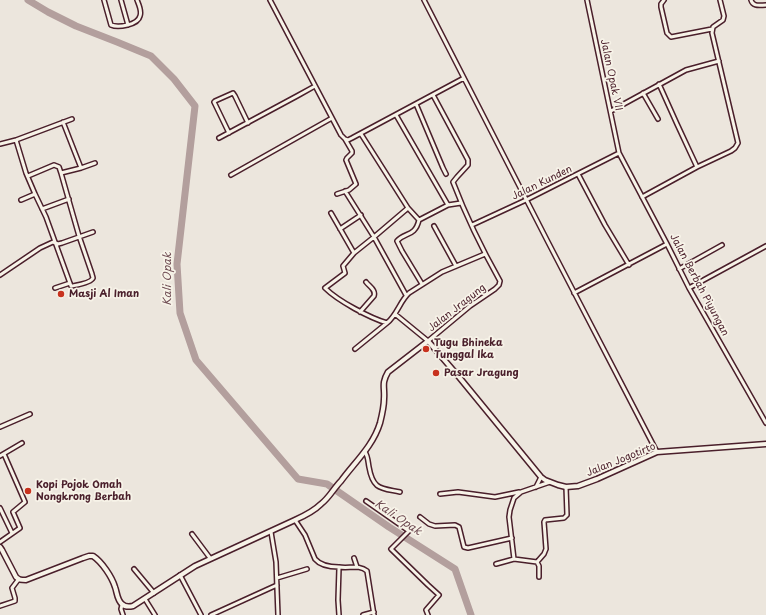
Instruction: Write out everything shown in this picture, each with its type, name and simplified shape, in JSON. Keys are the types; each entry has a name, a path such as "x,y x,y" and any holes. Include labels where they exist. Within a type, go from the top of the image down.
{"street":[{"path":"104,0 111,25 115,27 135,23 140,18 141,14 137,0"},
{"path":"121,0 128,25"},
{"path":"270,0 341,136 345,139 352,151 346,160 356,184 350,190 338,194"},
{"path":"424,0 657,452"},
{"name":"Jalan Opak VII","path":"587,0 619,153"},
{"path":"664,0 661,7 667,33 671,37 712,29 723,20 724,16 720,0"},
{"path":"751,0 754,5 766,5"},
{"path":"642,196 730,151 735,148 738,143 712,29"},
{"path":"610,111 686,70 719,61"},
{"path":"345,139 348,140 360,134 464,78"},
{"path":"659,84 698,167"},
{"path":"219,138 315,86"},
{"path":"229,133 214,102 215,101 233,93 236,96 248,122"},
{"path":"643,93 658,119"},
{"name":"Jalan Jragung","path":"428,341 464,311 495,289 499,285 500,280 485,254 461,203 453,182 468,165 468,160 433,95"},
{"path":"416,104 446,174"},
{"path":"396,115 448,205"},
{"path":"231,175 332,118"},
{"path":"0,144 16,140 72,119"},
{"path":"63,122 81,168"},
{"path":"360,134 408,208 419,220"},
{"path":"16,140 28,176 46,216 70,283 72,286 91,281 93,278 92,274 79,236 59,167 54,165 28,176"},
{"name":"Jalan Kunden","path":"472,226 619,153"},
{"name":"Jalan Berbah Piyungan","path":"619,153 689,288 766,423"},
{"path":"61,173 95,163"},
{"path":"578,174 629,265"},
{"path":"346,191 374,237 406,295"},
{"path":"21,200 35,194"},
{"path":"42,209 69,199"},
{"path":"422,284 397,240 413,232 419,220 448,205 461,203"},
{"path":"387,323 360,312 325,288 345,273 343,266 354,253 408,208"},
{"path":"331,212 354,253"},
{"path":"340,229 361,215"},
{"path":"434,226 456,266"},
{"path":"0,275 40,248 53,242 56,244 62,243 93,232"},
{"path":"574,293 667,244"},
{"path":"679,269 722,245"},
{"path":"689,288 766,246"},
{"path":"355,348 387,323 395,314 406,295 442,272 485,254"},
{"path":"360,312 375,294 366,282"},
{"path":"55,288 70,283"},
{"path":"122,605 130,607 133,606 180,575 210,558 271,532 308,514 328,497 365,452 375,436 383,410 384,378 388,372 428,341 395,314"},
{"name":"Jalan Jogotirto","path":"428,341 541,478 558,485 578,486 657,452 766,444"},
{"path":"0,426 30,414"},
{"path":"0,542 20,528 13,512 25,502 2,455 22,443"},
{"path":"365,452 367,455 371,478 374,483 380,488 400,492"},
{"path":"536,486 541,478"},
{"path":"440,494 458,492 495,497 521,492 550,482"},
{"path":"537,562 544,554 546,549 545,520 564,518 567,515 566,486"},
{"path":"514,559 509,517 514,498 521,492"},
{"path":"366,501 409,531 392,549 439,595 426,610 428,615"},
{"path":"0,508 12,533"},
{"path":"420,517 429,524 435,526 456,525 459,527 464,547 468,548 512,538"},
{"path":"295,520 305,536 315,559 321,564 339,568 357,567 363,568 367,571 374,613 363,615"},
{"path":"271,532 276,562 278,615"},
{"path":"192,534 210,558"},
{"path":"0,547 18,580"},
{"path":"18,580 26,580 83,558 94,556 101,563 114,583 122,605 121,609 123,615"},
{"path":"354,558 357,567"},
{"path":"496,564 514,559 537,562"},
{"path":"537,562 539,566 539,577"},
{"path":"339,568 339,615"},
{"path":"134,569 154,593"},
{"path":"277,578 307,569"},
{"path":"180,575 202,615"},
{"path":"0,606 15,601 12,588 18,580"},
{"path":"211,615 277,585"},
{"path":"145,599 155,615"}],"waterway":[{"name":"Kali Opak","path":"28,0 76,26 151,56 174,79 195,106 177,264 180,313 196,360 298,479 327,484 389,527 455,569 471,615"}],"place":[{"name":"Masji Al Iman","path":"61,294"},
{"name":"Tugu Bhineka Tunggal Ika","path":"426,349"},
{"name":"Pasar Jragung","path":"436,373"},
{"name":"Kopi Pojok Omah Nongkrong Berbah","path":"28,491"}]}
